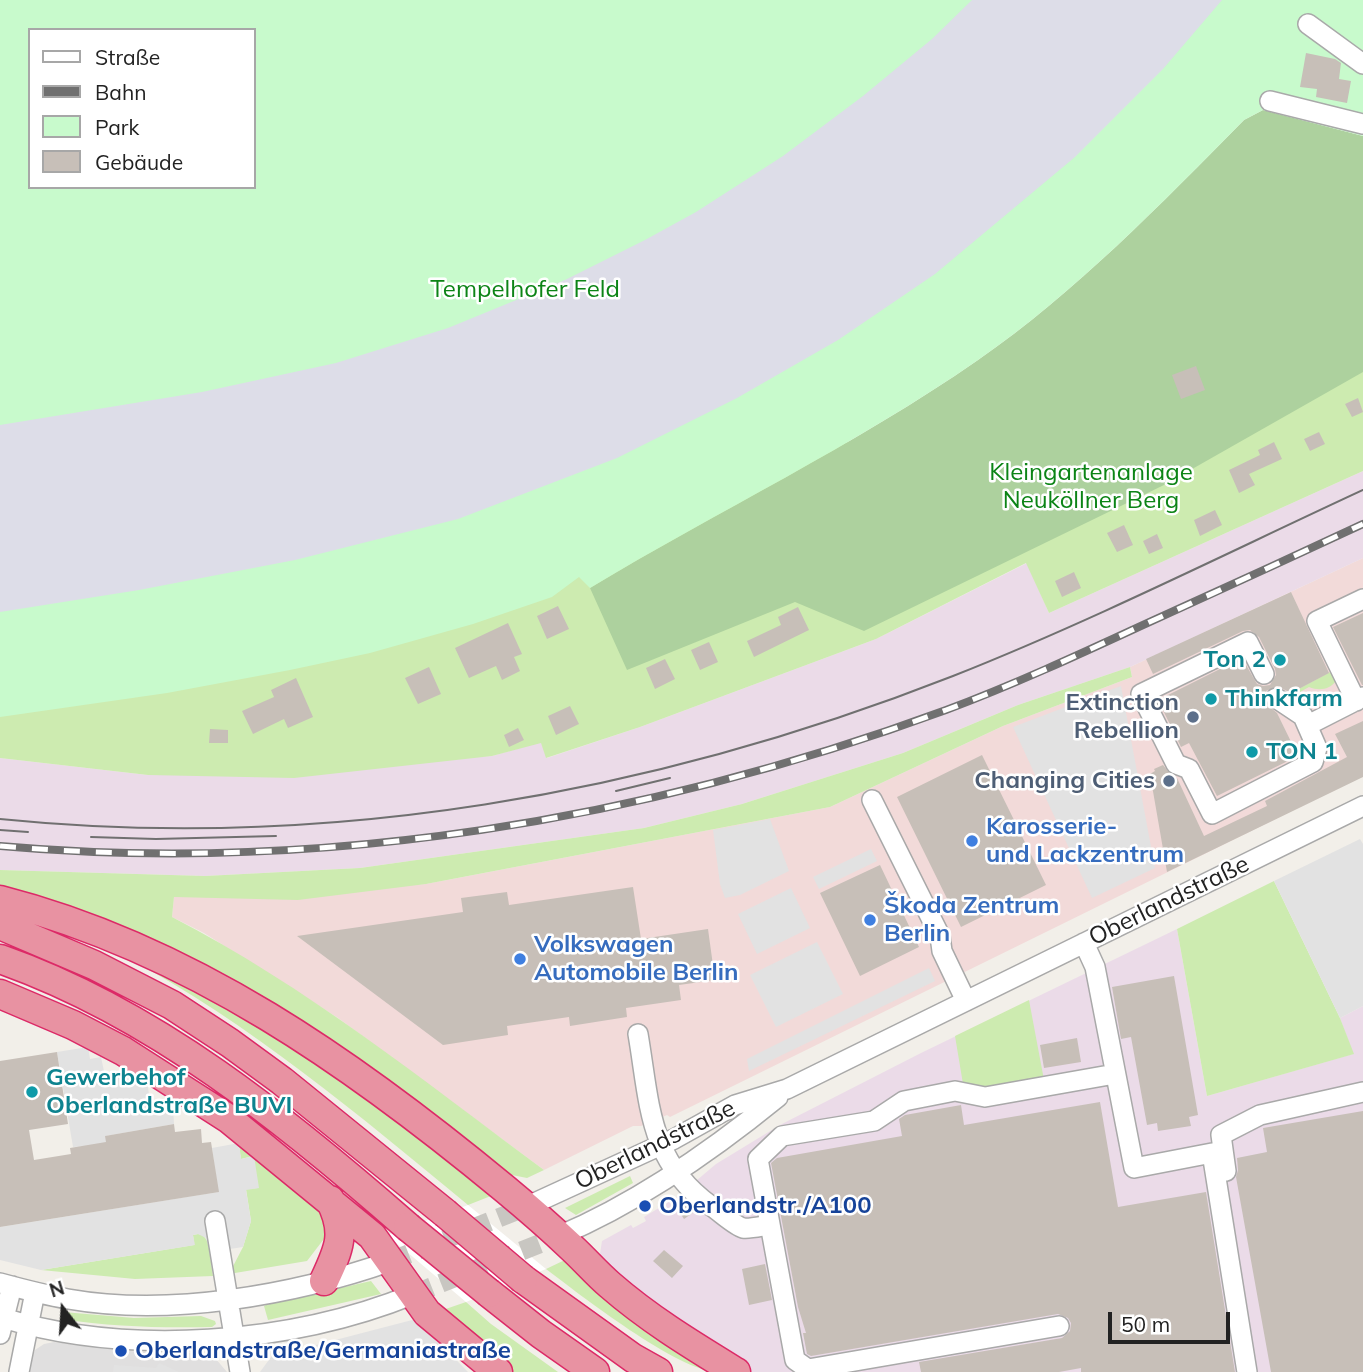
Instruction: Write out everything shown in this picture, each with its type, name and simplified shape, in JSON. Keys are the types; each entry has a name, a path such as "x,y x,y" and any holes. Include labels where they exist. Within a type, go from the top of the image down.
{"highway":[{"path":"0,900 40,910 110,935 200,977 319,1048 423,1122 526,1207 609,1284 669,1331 736,1372"},
{"path":"0,925 94,965 172,1005 230,1043 337,1124 523,1279 633,1359 658,1372"},
{"path":"0,959 28,969 96,1002 167,1041 267,1109 489,1293 595,1372"},
{"path":"0,994 73,1025 150,1067 229,1119 372,1236 427,1313 498,1372"},
{"path":"324,1281 340,1244 339,1218 330,1200"}],"street":[{"path":"1308,24 1363,64"},
{"path":"1270,101 1363,124"},
{"path":"1308,725 1360,699 1317,621 1363,598"},
{"path":"1264,674 1248,642 1141,694 1176,764 1189,769 1212,814 1307,767 1317,756 1317,748 1303,716 1276,698"},
{"path":"872,800 940,936 942,951 966,1001"},
{"name":"Oberlandstraße","path":"526,1207 659,1145 735,1105 787,1089 1363,806"},
{"path":"1084,943 1096,967 1134,1168 1212,1153 1247,1372"},
{"path":"638,1034 659,1145 674,1172 708,1204 743,1228 770,1225"},
{"path":"1059,1326 810,1371 794,1360 758,1159 782,1136 874,1121 904,1101 955,1091 985,1097 1061,1086 1115,1074"},
{"name":"Oberlandstraße","path":"559,1236 587,1224 674,1172 746,1123 787,1089"},
{"path":"1259,1372 1221,1135 1260,1115 1363,1092"},
{"path":"215,1221 240,1372"},
{"path":"391,1261 324,1281 227,1299 164,1304 120,1304 68,1299 6,1284 1,1323 133,1339 233,1337 350,1315 414,1294"},
{"path":"19,1372 35,1292"}],"shaded area":[{"path":"972,0 1222,0 1163,69 1075,157 935,274 838,340 737,398 617,458 458,519 295,560 139,590 0,612 0,425 202,392 336,363 448,328 565,280 696,212 783,156 863,96 932,39"},
{"path":"1363,471 1363,558 1130,667 1018,705 903,753 742,804 644,828 360,868 205,876 0,870 0,758 148,775 492,756 541,742 547,758 640,727 876,639 1027,563 1049,613"},
{"path":"1363,558 1363,776 670,1117 667,1115 641,1126 633,1126 544,1170 338,1018 204,933 172,917 174,897 426,884 830,807 1003,726 1132,677 1130,667"},
{"path":"1121,686 1155,868 1092,898 1013,727"},
{"path":"770,819 789,871 740,895 725,898 720,884 713,830"},
{"path":"1360,839 1363,844 1363,1006 1340,1018 1274,881"},
{"path":"871,849 877,861 819,889 813,877"},
{"path":"791,888 810,928 757,954 738,914"},
{"path":"1177,929 1207,1096 1353,1054 1340,1018 1363,1006 1363,1372 747,1372 726,1362 599,1260 602,1241 631,1225 633,1228 646,1221 644,1217 677,1197 716,1164 780,1125 921,1053"},
{"path":"817,942 843,994 776,1027 750,975"},
{"path":"929,968 935,981 749,1071 747,1059"},
{"path":"88,1047 90,1059 101,1057 105,1076 133,1072 135,1084 147,1082 152,1113 173,1109 174,1124 106,1136 106,1145 73,1147 57,1052"},
{"path":"239,1143 241,1159 254,1156 259,1188 246,1190 251,1221 243,1247 210,1252 206,1238 198,1234 193,1235 195,1245 41,1270 0,1260 0,1227 218,1192 212,1148"},
{"path":"416,1319 468,1372 260,1372 274,1353"},
{"path":"54,1342 139,1352 201,1353 215,1358 227,1372 27,1372 35,1350"},
{"path":"159,1363 179,1372 113,1372 114,1365 156,1368"}],"green space":[{"name":"Tempelhofer Feld","path":"0,0 1363,0 1363,136 1263,110 1244,120 1149,215 1049,306 978,360 834,450 590,588 579,577 552,597 473,624 370,653 167,693 0,717"},
{"path":"1263,110 1363,136 1363,372 1164,485 864,631 795,602 627,670 590,588 834,450 978,360 1083,277 1244,120"},
{"name":"Kleingartenanlage Neuköllner Berg","path":"1363,269 1363,471 1049,613 1026,563 876,639 640,727 546,758 541,743 492,756 294,778 148,775 0,758 0,700 845,443"},
{"path":"1130,667 1132,677 1003,726 830,807 426,884 298,900 174,897 172,917 222,944 317,1004 544,1170 527,1178 502,1173 374,1073 0,891 0,870 205,876 360,868 644,828 742,804 903,753 1018,705"},
{"path":"1334,670 1336,681 1327,688 1309,687 1291,697 1289,694"},
{"path":"1274,881 1340,1018 1354,1054 1207,1096 1177,929"},
{"path":"126,957 268,1026 496,1194 468,1205 303,1072 217,1011"},
{"path":"1029,1000 1044,1080 1001,1090 963,1084 955,1036"},
{"path":"238,1139 319,1207 330,1231 307,1261 229,1274 243,1247 251,1221 246,1189 258,1188 253,1156 241,1159"},
{"path":"630,1176 633,1183 576,1215 565,1208"},
{"path":"193,1235 203,1235 208,1242 213,1276 135,1279 41,1270 194,1245"},
{"path":"569,1258 718,1372 701,1369 655,1346 546,1269"},
{"path":"371,1281 381,1294 268,1320 264,1306 266,1305"},
{"path":"466,1302 491,1324 558,1372 511,1372 437,1312"},
{"path":"63,1312 134,1318 201,1316 215,1321 216,1324 212,1327 118,1325 62,1319"}],"pier":[{"path":"468,1205 546,1269 466,1302 387,1235"}],"building":[{"path":"1306,53 1335,59 1341,63 1339,79 1351,81 1347,103 1316,97 1317,89 1300,87"},
{"path":"1196,366 1205,390 1181,399 1172,375"},
{"path":"1358,398 1363,412 1352,417 1345,404"},
{"path":"1319,432 1325,444 1310,451 1304,439"},
{"path":"1274,442 1282,459 1249,474 1255,485 1239,493 1229,470 1260,455 1258,450"},
{"path":"1215,510 1222,525 1200,536 1194,520"},
{"path":"1124,525 1133,545 1117,552 1107,533"},
{"path":"1157,534 1163,548 1149,554 1143,541"},
{"path":"1074,572 1081,588 1062,597 1055,581"},
{"path":"1291,592 1329,673 1291,693 1277,686 1266,691 1265,703 1277,713 1298,756 1217,796 1189,743 1181,747 1158,700 1242,658 1257,684 1270,685 1276,675 1275,669 1259,637 1250,630 1243,631 1153,674 1146,659"},
{"path":"558,606 569,629 547,639 537,616"},
{"path":"798,607 809,630 754,657 747,641 781,625 778,617"},
{"path":"1363,613 1363,685 1362,685 1333,627"},
{"path":"508,623 522,654 514,657 520,671 502,680 496,666 469,678 455,648"},
{"path":"709,642 718,662 700,670 691,650"},
{"path":"665,659 675,679 655,689 646,668"},
{"path":"429,667 441,694 418,704 405,678"},
{"path":"296,678 313,717 288,728 284,719 253,734 242,711 274,697 271,690"},
{"path":"570,706 579,724 556,735 548,716"},
{"path":"1363,721 1363,777 1167,872 1150,774 1154,769 1163,765 1177,778 1204,836 1267,806 1265,801 1347,757 1335,734"},
{"path":"518,728 524,740 509,747 504,735"},
{"path":"210,729 228,730 228,743 209,743"},
{"name":"Karosserie- und Lackzentrum","path":"982,755 1046,885 961,927 897,797"},
{"name":"Škoda Zentrum Berlin","path":"880,865 919,947 860,976 820,893"},
{"name":"Volkswagen Automobile Berlin","path":"633,887 641,939 708,929 715,980 679,985 681,1000 626,1008 627,1017 570,1026 569,1017 507,1026 508,1035 443,1045 297,936 463,912 461,898 507,892 509,905"},
{"path":"1174,976 1198,1115 1189,1117 1191,1126 1158,1131 1157,1123 1147,1125 1131,1037 1121,1039 1112,987"},
{"path":"1077,1038 1081,1062 1044,1068 1040,1045"},
{"path":"57,1052 68,1124 29,1130 34,1160 71,1154 70,1148 106,1142 105,1136 174,1124 175,1132 201,1129 202,1143 211,1142 219,1192 0,1227 0,1061"},
{"path":"1100,1102 1118,1207 1206,1192 1235,1372 1081,1372 1081,1368 1059,1372 921,1372 919,1362 1062,1338 1070,1331 1071,1323 1068,1318 1058,1314 811,1356 807,1354 803,1333 806,1333 798,1307 771,1163 777,1158 902,1136 899,1119 905,1115 961,1105 964,1125"},
{"path":"1363,1111 1363,1372 1271,1372 1236,1177 1237,1158 1267,1152 1263,1128"},
{"path":"684,1199 697,1210 684,1219 675,1205"},
{"path":"664,1250 683,1266 672,1278 653,1261"},
{"path":"765,1264 772,1300 749,1305 742,1269"}],"tunnel":[{"path":"391,1261 526,1207"},
{"path":"414,1294 559,1236"}],"tram line":[{"path":"0,819 122,827 243,827 364,820 485,804 604,782 722,753 838,718 953,676 1108,610 1363,490"},
{"path":"616,791 670,778"},
{"path":"0,830 28,832"},
{"path":"91,837 156,839 276,836"}],"railway":[{"path":"0,846 121,853 241,852 361,845 480,830 599,809 716,782 832,749 946,710 1021,680 1363,524"}],"place":[{"name":"Ton 2","path":"1280,660"},
{"name":"Thinkfarm","path":"1211,699"},
{"name":"Extinction Rebellion","path":"1193,717"},
{"name":"TON 1","path":"1252,752"},
{"name":"Changing Cities","path":"1169,781"},
{"name":"Karosserie- und Lackzentrum","path":"972,841"},
{"name":"Škoda Zentrum Berlin","path":"870,920"},
{"name":"Volkswagen Automobile Berlin","path":"520,959"},
{"name":"Gewerbehof Oberlandstraße BUVI","path":"32,1092"},
{"name":"Oberlandstr./A100","path":"645,1206"},
{"name":"Oberlandstraße/Germaniastraße","path":"121,1351"}]}
